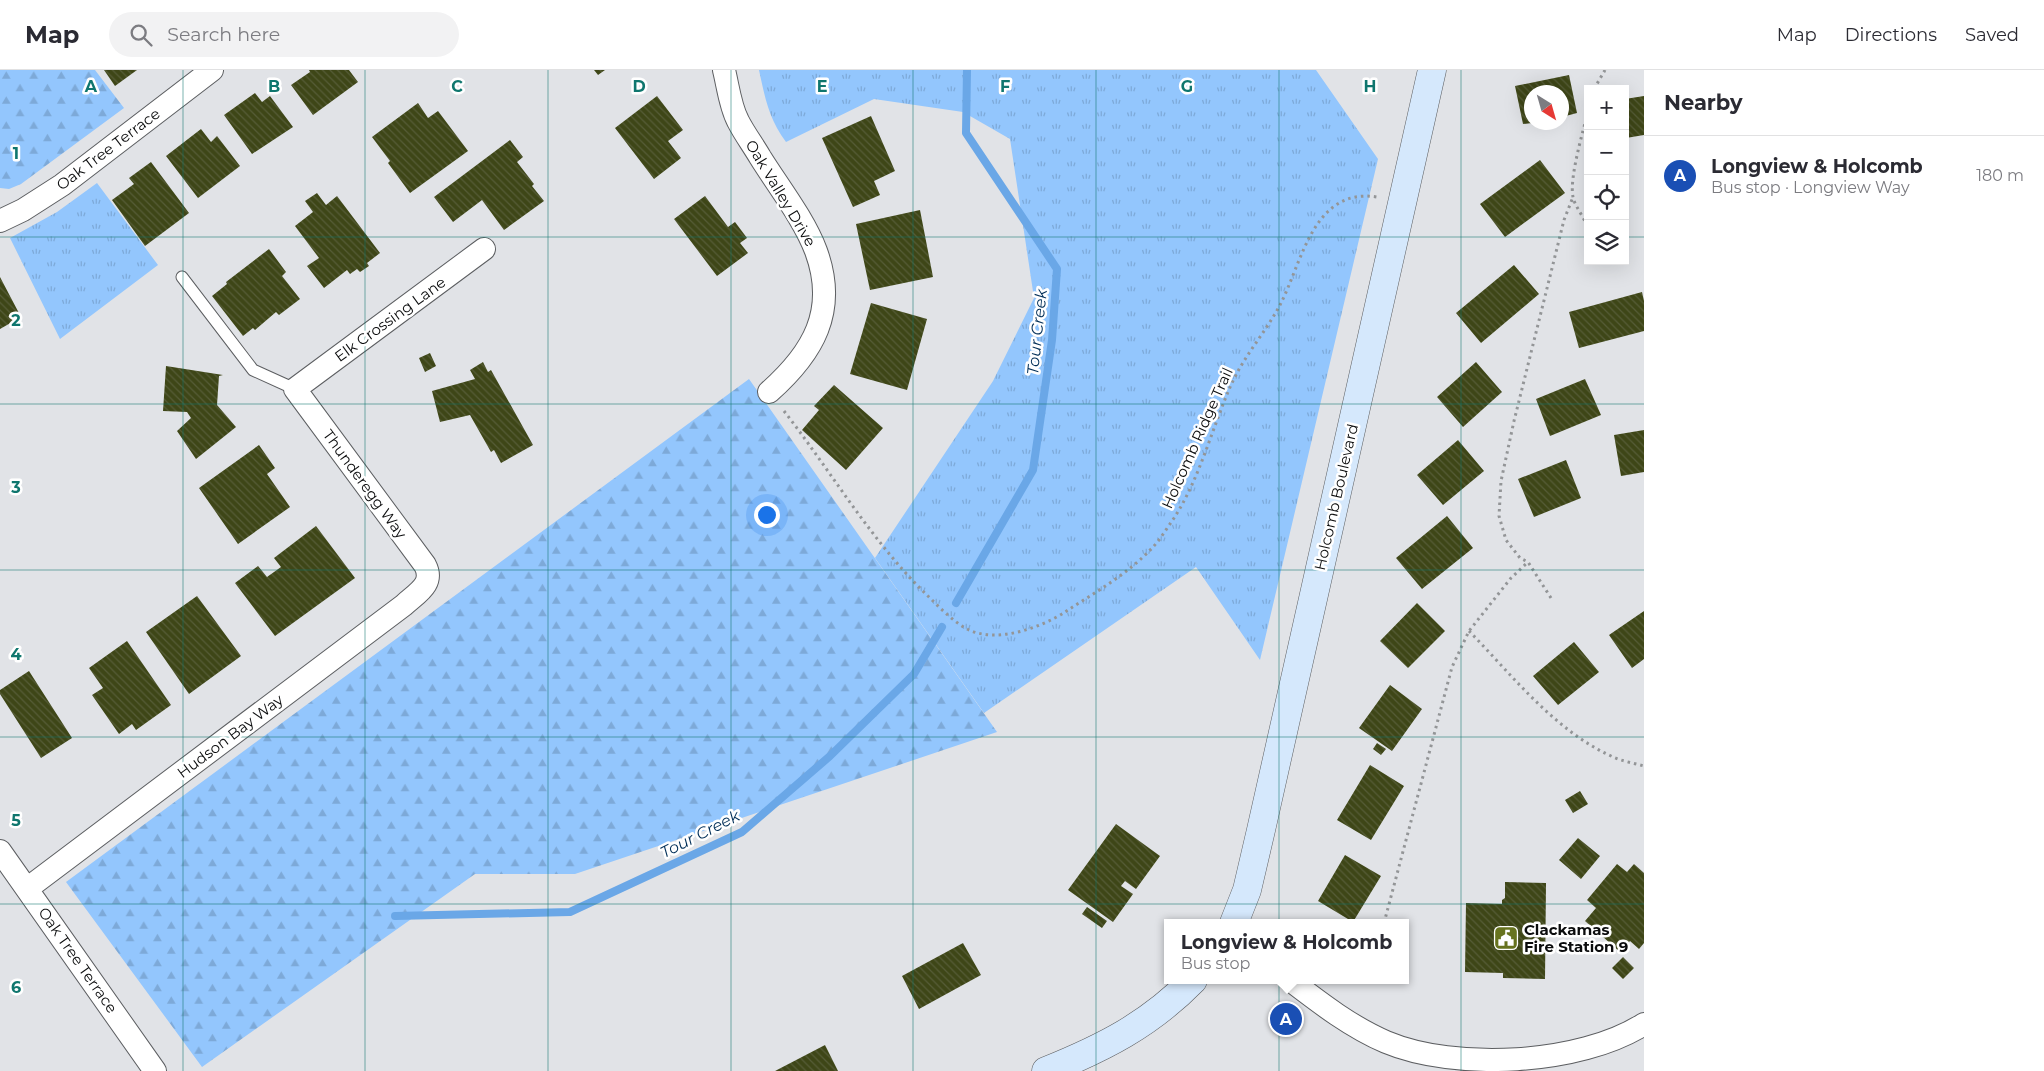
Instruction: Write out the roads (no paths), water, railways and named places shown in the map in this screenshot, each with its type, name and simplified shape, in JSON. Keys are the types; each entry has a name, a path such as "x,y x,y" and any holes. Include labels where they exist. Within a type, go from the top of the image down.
{"street":[{"name":"Oak Tree Terrace","path":"0,221 22,210 62,185 212,70"},
{"name":"Oak Valley Drive","path":"724,70 737,120 802,224 816,252 824,290 821,321 809,348 788,375 770,392"},
{"name":"Holcomb Boulevard","path":"1236,919 1247,890 1261,830 1432,70"},
{"name":"Elk Crossing Lane","path":"295,389 484,249"},
{"name":"Thunderegg Way","path":"295,389 425,565 429,572 428,581"},
{"name":"Hudson Bay Way","path":"28,888 404,605 428,581"},
{"name":"Oak Tree Terrace","path":"0,851 28,888 155,1071"},
{"path":"1046,1071 1087,1055 1141,1025 1162,1010 1189,984"},
{"path":"1295,984 1340,1017 1386,1042 1417,1052 1467,1059 1516,1060 1562,1053 1605,1042 1644,1024"}],"lane":[{"path":"182,277 252,370 295,389"}],"waterway":[{"name":"Tour Creek","path":"956,603 1033,470 1052,340 1057,269 966,133 967,70"},
{"name":"Tour Creek","path":"395,916 570,912 742,832 830,756 914,674 942,627"}],"place":[{"name":"Clackamas Fire Station 9","path":"1506,938"},
{"name":"Longview & Holcomb","path":"1286,1019"}]}
